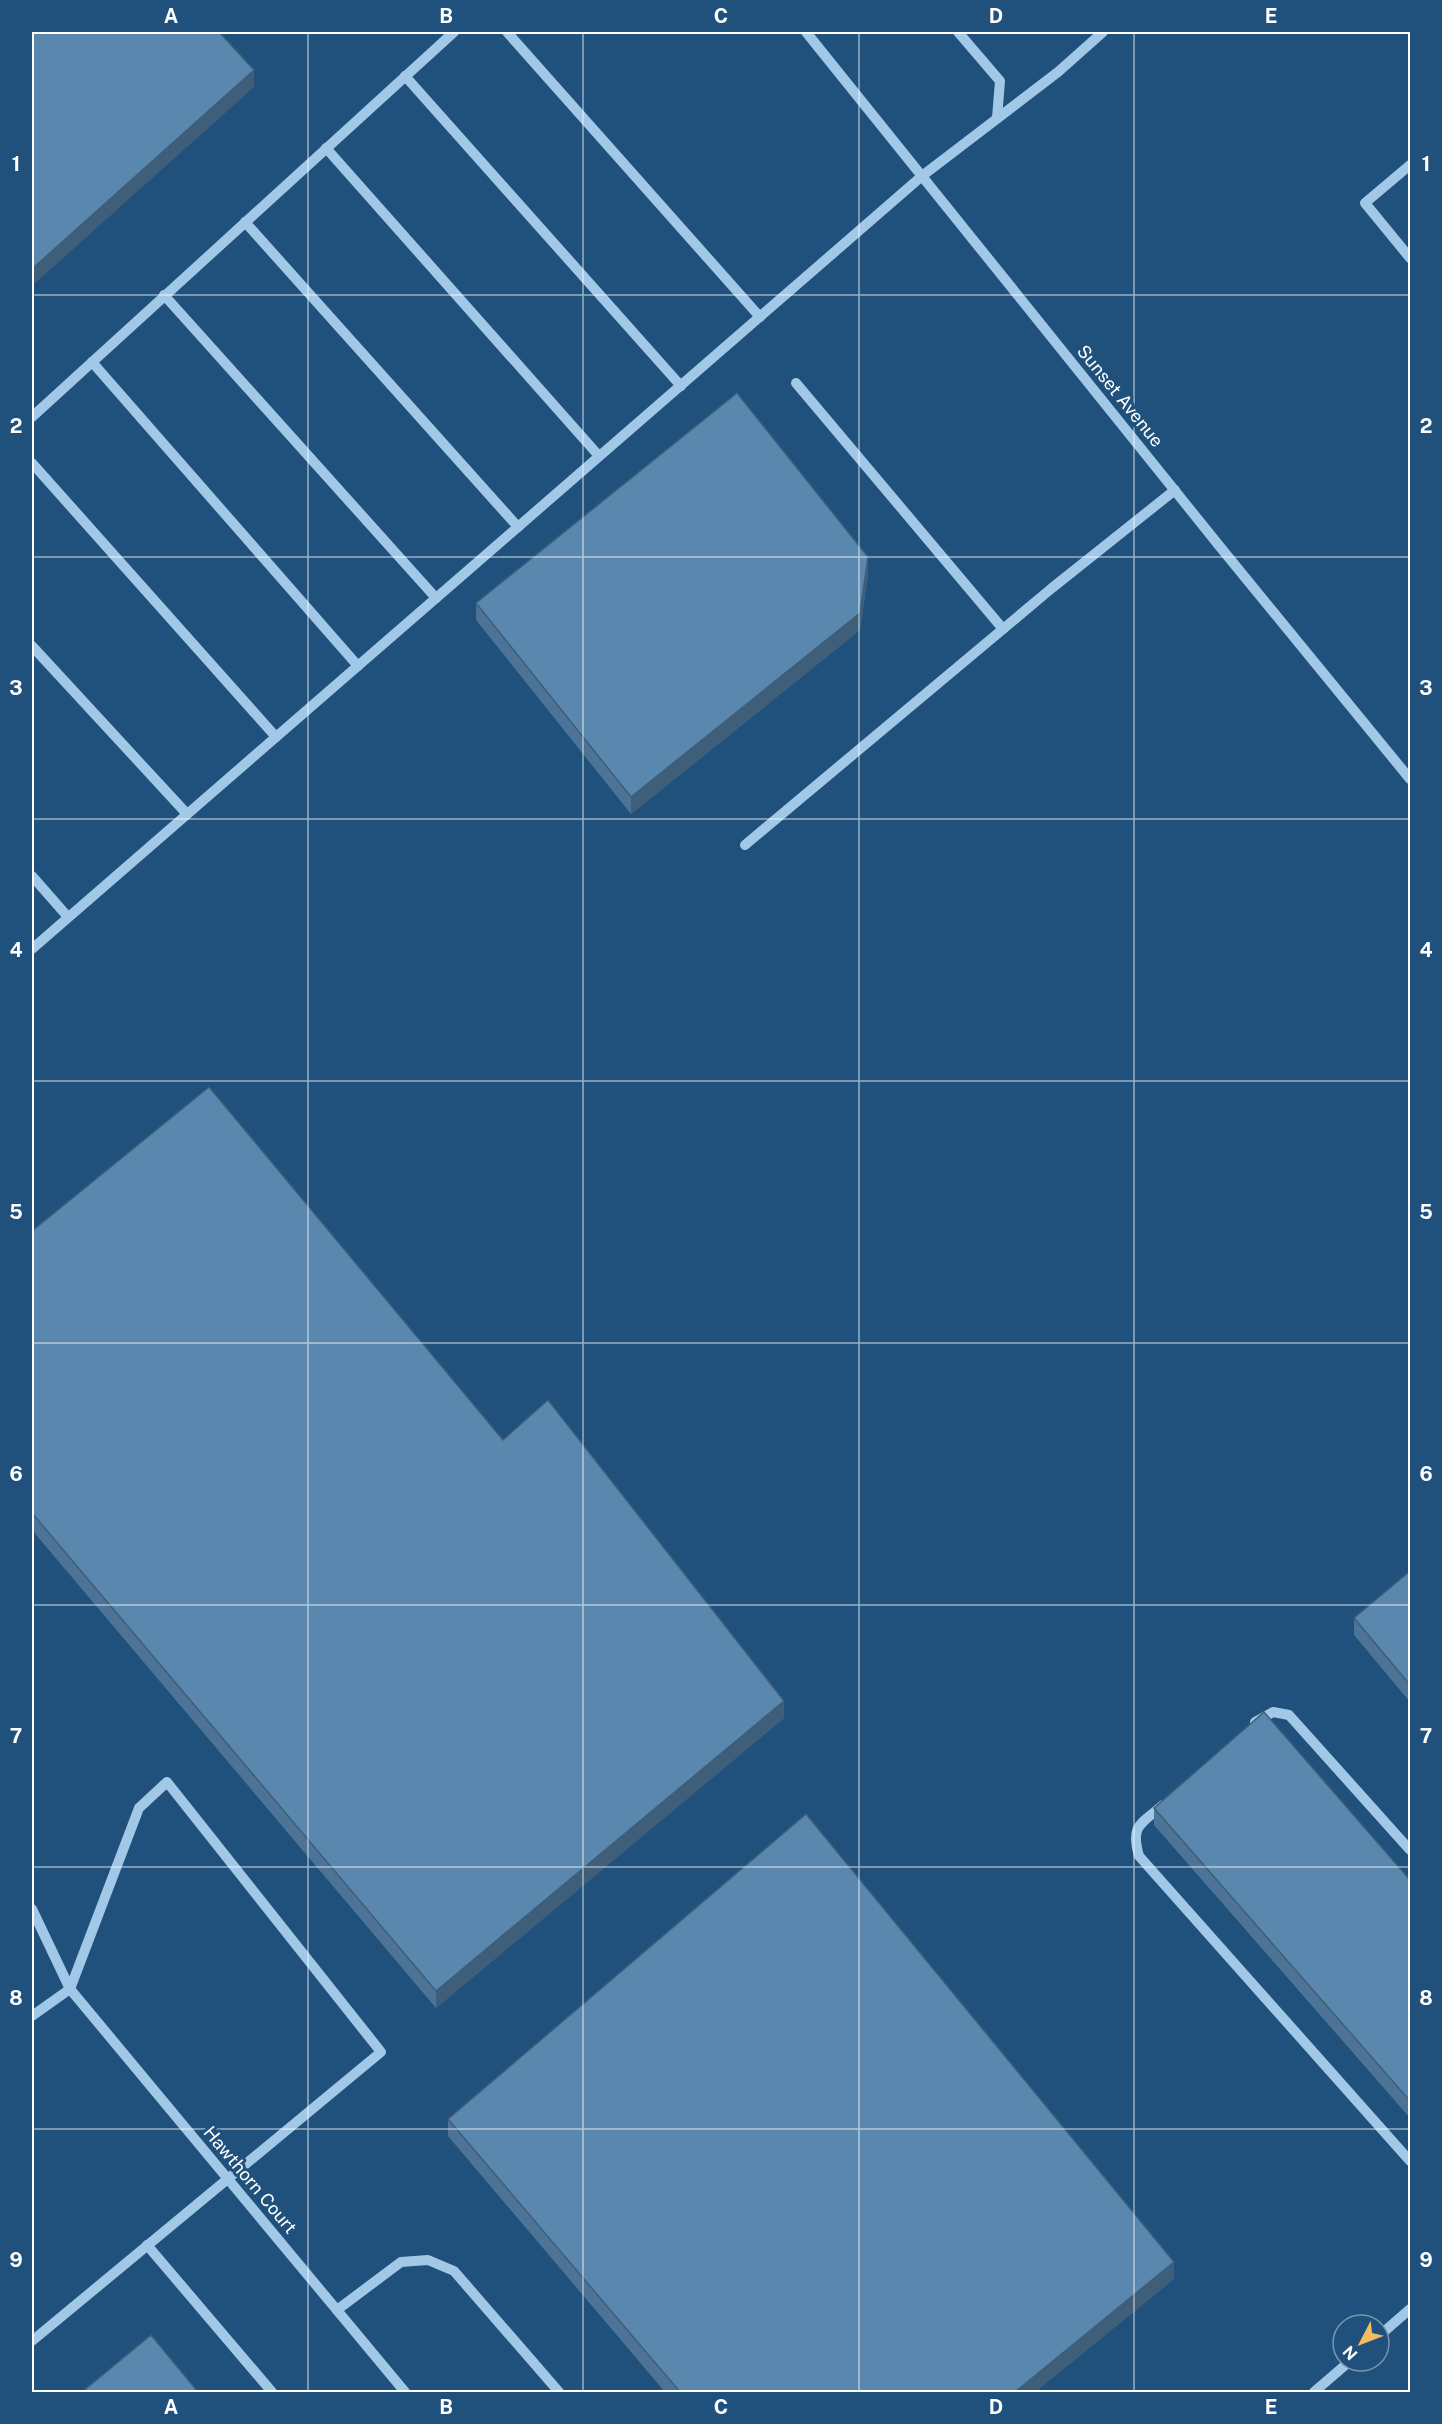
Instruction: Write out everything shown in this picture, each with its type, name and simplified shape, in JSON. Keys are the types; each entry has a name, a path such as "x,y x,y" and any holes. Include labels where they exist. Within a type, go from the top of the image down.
{"street":[{"path":"32,417 454,32"},
{"path":"507,32 760,317"},
{"name":"Sunset Avenue","path":"806,32 1410,779"},
{"path":"958,32 1000,81 997,118"},
{"path":"32,949 922,176 1058,72 1103,32"},
{"path":"405,75 681,386"},
{"path":"326,148 599,456"},
{"path":"1410,165 1365,203 1410,258"},
{"path":"245,222 518,527"},
{"path":"164,295 436,598"},
{"path":"92,362 358,666"},
{"path":"796,383 1003,629"},
{"path":"32,463 276,737"},
{"path":"745,845 1003,629 1175,490"},
{"path":"32,646 187,814"},
{"path":"32,876 68,917"},
{"path":"1244,1733 1261,1717 1273,1712 1289,1715 1410,1850"},
{"path":"32,2016 70,1989 139,1808 167,1782 381,2052 32,2341"},
{"path":"1173,1796 1137,1828 1134,1839 1139,1856 1410,2161"},
{"name":"Hawthorn Court","path":"32,1909 70,1989 405,2392"},
{"path":"147,2245 272,2392"},
{"path":"337,2310 401,2262 428,2260 454,2271 559,2392"},
{"path":"1391,2326 1410,2310"},
{"path":"1314,2392 1336,2373"}],"building":[{"path":"32,32 219,32 254,70 32,269"},
{"path":"737,393 868,557 860,613 631,797 476,603"},
{"path":"209,1087 503,1440 548,1400 784,1701 436,1991 32,1513 32,1231"},
{"path":"1410,1571 1410,1685 1354,1618"},
{"path":"1264,1712 1410,1880 1410,2101 1154,1808"},
{"path":"806,1814 1174,2262 1015,2392 680,2392 448,2119"},
{"path":"151,2335 198,2392 82,2392"}]}
